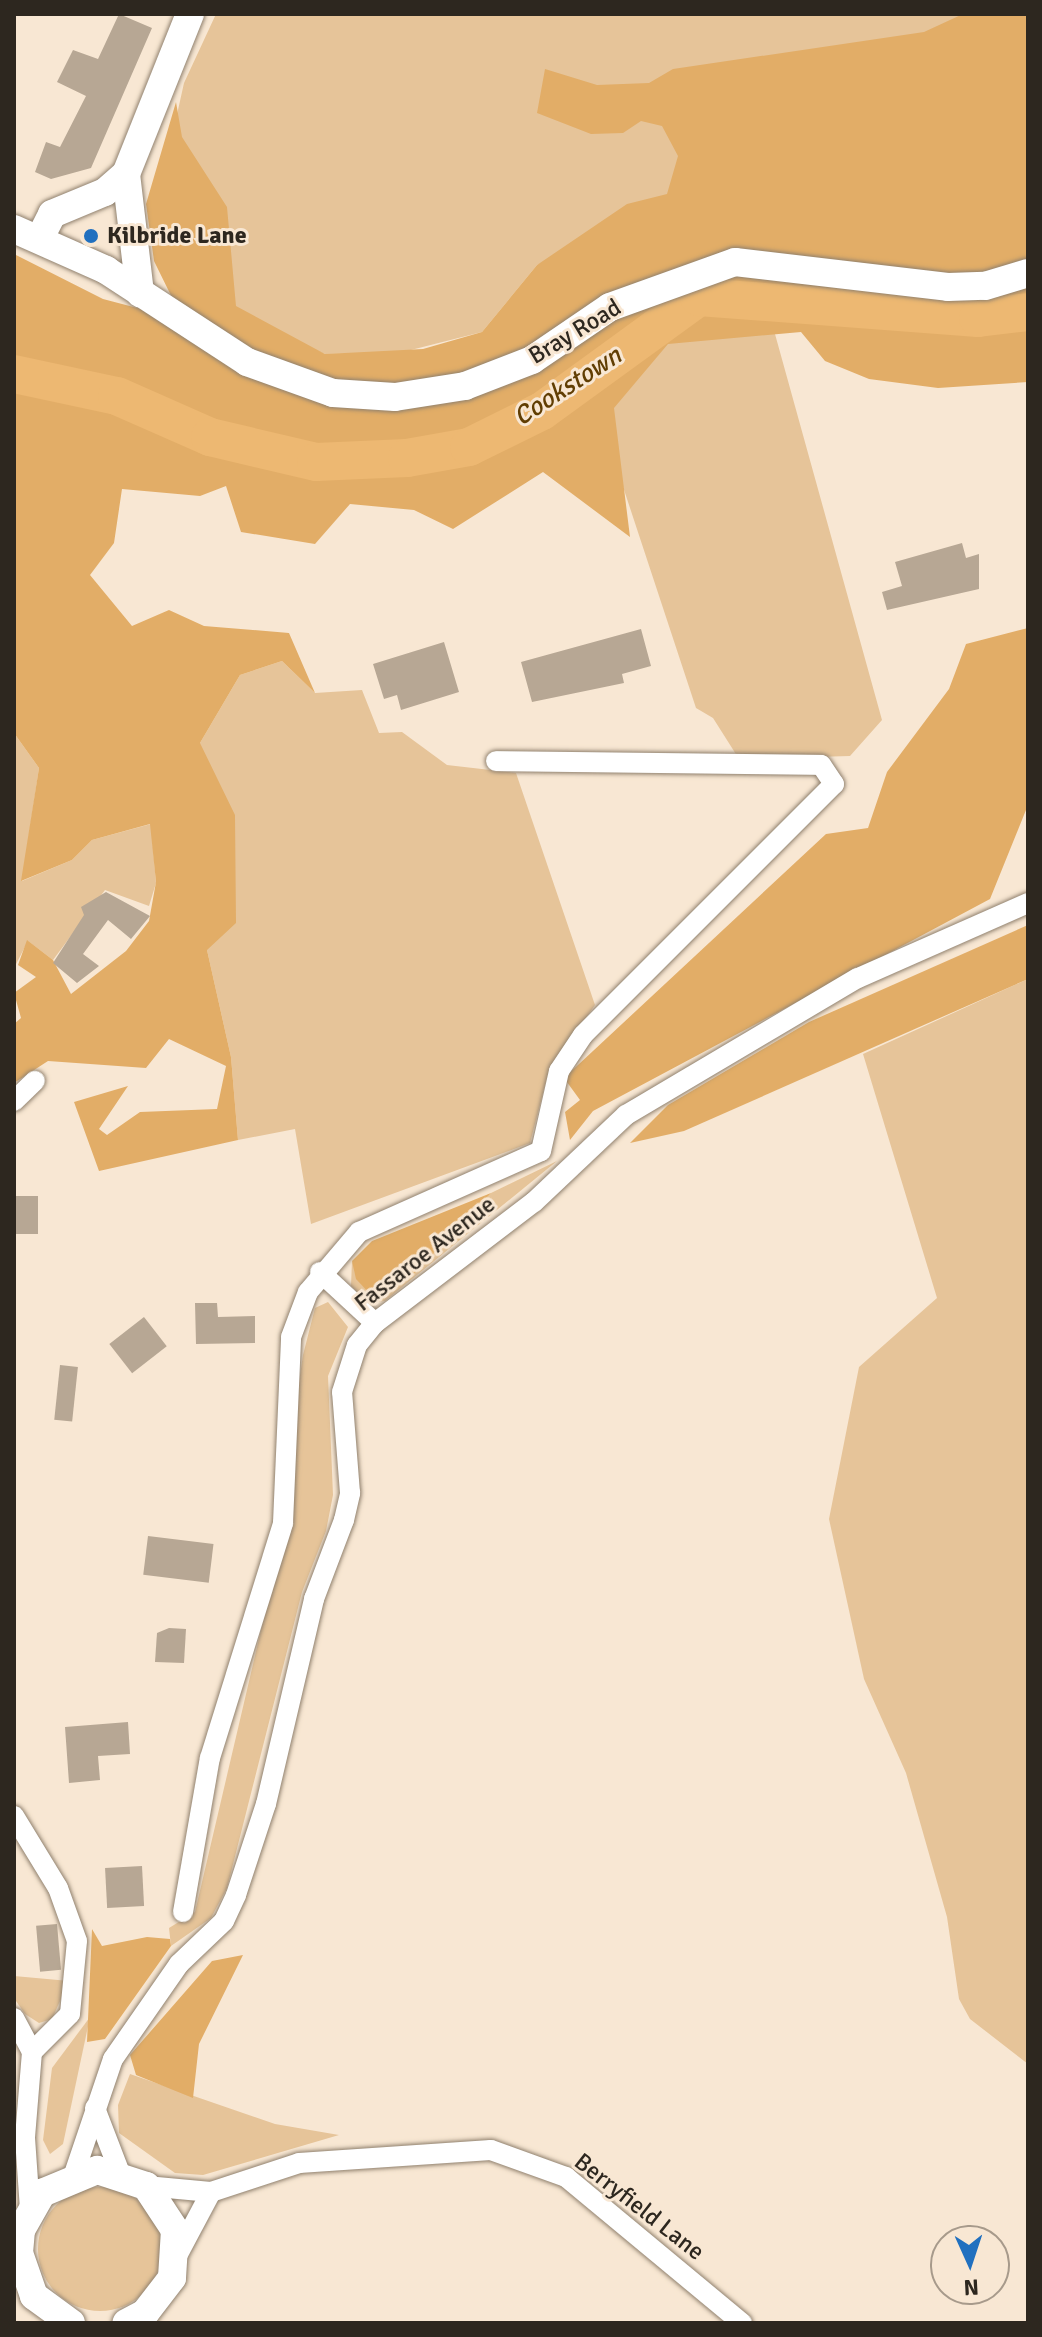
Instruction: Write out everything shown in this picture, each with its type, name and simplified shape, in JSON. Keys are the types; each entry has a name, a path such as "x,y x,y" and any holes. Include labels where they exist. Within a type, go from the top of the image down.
{"main road":[{"path":"27,234 52,214 105,192 126,174 190,14"},
{"path":"126,174 140,293"},
{"name":"Bray Road","path":"27,234 140,293 247,362 333,393 395,397 465,386 532,360 610,307 735,262 948,287 985,286 1028,273"},
{"path":"71,2323 36,2309 19,2253 30,2209 66,2177 120,2173 146,2186 170,2218 177,2256 161,2298 126,2323"}],"street":[{"path":"183,1912 210,1758 283,1523 291,1337 320,1272 359,1232 541,1151 559,1071 583,1035 834,784 821,765 496,761"},
{"name":"Fassaroe Avenue","path":"66,2177 113,2059 179,1964 224,1921 236,1895 350,1493 342,1392 346,1365 375,1323 534,1202 626,1115 858,978 1028,903"},
{"path":"14,1101 35,1081"},
{"path":"320,1272 375,1323"},
{"path":"14,1816 58,1888 77,1941 70,2014 32,2052"},
{"path":"14,2018 32,2052 27,2159 30,2209"},
{"path":"95,2108 120,2173"},
{"name":"Berryfield Lane","path":"146,2186 211,2192 299,2163 491,2150 566,2177 742,2323"},
{"path":"27,2159 66,2177"},
{"path":"177,2256 211,2192"}],"shaded area":[{"path":"216,14 1013,14 691,191 537,265 482,332 399,353 325,354 228,314 176,119 184,83"},
{"path":"963,14 1028,14 1028,382 938,388 869,379 825,361 801,332 668,344 614,408 630,537 543,472 453,529 414,510 350,504 315,544 241,532 226,486 200,496 122,489 114,543 90,575 132,626 169,610 204,626 289,633 315,693 282,661 240,675 200,743 235,815 236,923 207,950 231,1057 238,1140 99,1171 74,1102 128,1086 99,1129 107,1135 140,1112 217,1109 226,1066 169,1039 146,1068 48,1061 14,1083 14,1024 21,1018 14,993 36,977 18,965 27,940 53,960 71,994 126,951 149,921 156,882 150,824 92,840 72,860 21,881 39,768 14,733 14,254 103,299 183,320 154,261 146,204 176,102 182,137 227,207 236,306 325,354 423,349 482,332 537,265 627,204 667,194 678,156 662,126 641,121 623,133 591,134 537,113 545,69 597,85 649,83 673,69 924,32"},
{"path":"770,316 882,720 850,756 739,759 713,718 696,708 599,414 661,332"},
{"path":"1028,628 1028,805 990,899 593,1111 570,1140 565,1112 580,1100 564,1078 826,834 868,828 887,772 949,689 966,644"},
{"path":"282,661 315,693 362,690 379,733 402,732 447,765 516,773 595,1005 549,1070 530,1143 311,1224 295,1129 238,1140 231,1057 207,950 200,743 240,675"},
{"path":"14,733 39,768 22,881 72,860 92,840 151,824 156,883 149,906 105,890 53,960 28,941 14,968"},
{"path":"1028,925 1028,979 684,1131 630,1143 668,1105 809,1022"},
{"path":"1028,979 1028,2064 970,2019 959,1999 947,1917 906,1773 864,1679 829,1519 859,1367 937,1298 863,1054"},
{"path":"557,1161 385,1301 369,1303 351,1286 352,1261 370,1294 384,1292 491,1193"},
{"path":"491,1193 411,1277 370,1294 356,1279 352,1261 372,1241"},
{"path":"328,1302 348,1327 328,1376 333,1495 326,1531 302,1592 227,1888 211,1918 171,1946 169,1928 195,1912 265,1613 303,1355 315,1308"},
{"path":"92,1929 102,1946 147,1937 170,1939 171,1946 105,2039 87,2042"},
{"path":"243,1955 199,2044 193,2098 136,2075 130,2055 212,1961"},
{"path":"14,1976 69,1981 52,2019 39,2023 25,2014 14,1998"},
{"path":"90,2017 63,2144 50,2154 43,2140 52,2068"},
{"path":"130,2074 275,2124 339,2135 203,2175 175,2173 119,2133 118,2105"},
{"path":"100,2187 124,2191 144,2205 158,2225 162,2249 158,2273 144,2293 124,2307 100,2311 76,2307 56,2293 42,2273 38,2249 42,2225 56,2205 76,2191"}],"building":[{"path":"119,14 152,28 91,168 51,179 35,172 46,142 60,147 86,96 57,82 73,50 98,59"},
{"path":"962,543 966,558 979,554 979,589 887,610 882,592 902,586 895,562"},
{"path":"641,629 651,666 622,674 624,683 532,702 521,662"},
{"path":"444,642 459,692 401,710 397,695 384,699 373,664"},
{"path":"106,892 150,916 131,939 108,920 83,954 99,966 77,983 53,963 84,915 81,907"},
{"path":"14,1196 38,1196 38,1234 14,1234"},
{"path":"195,1303 217,1303 218,1317 255,1316 255,1343 196,1344"},
{"path":"144,1317 167,1346 132,1373 109,1344"},
{"path":"60,1365 78,1367 72,1422 54,1420"},
{"path":"148,1536 214,1544 209,1583 143,1575"},
{"path":"169,1628 186,1629 184,1663 155,1662 157,1633"},
{"path":"128,1722 130,1754 98,1756 100,1780 69,1783 65,1727"},
{"path":"142,1866 144,1906 107,1908 105,1868"},
{"path":"57,1924 61,1970 40,1972 36,1926"}],"waterway":[{"name":"Cookstown","path":"14,374 117,396 210,437 316,462 407,458 469,447 542,411 699,297 978,318 1028,312"}],"place":[{"name":"Kilbride Lane","path":"91,236"}]}
